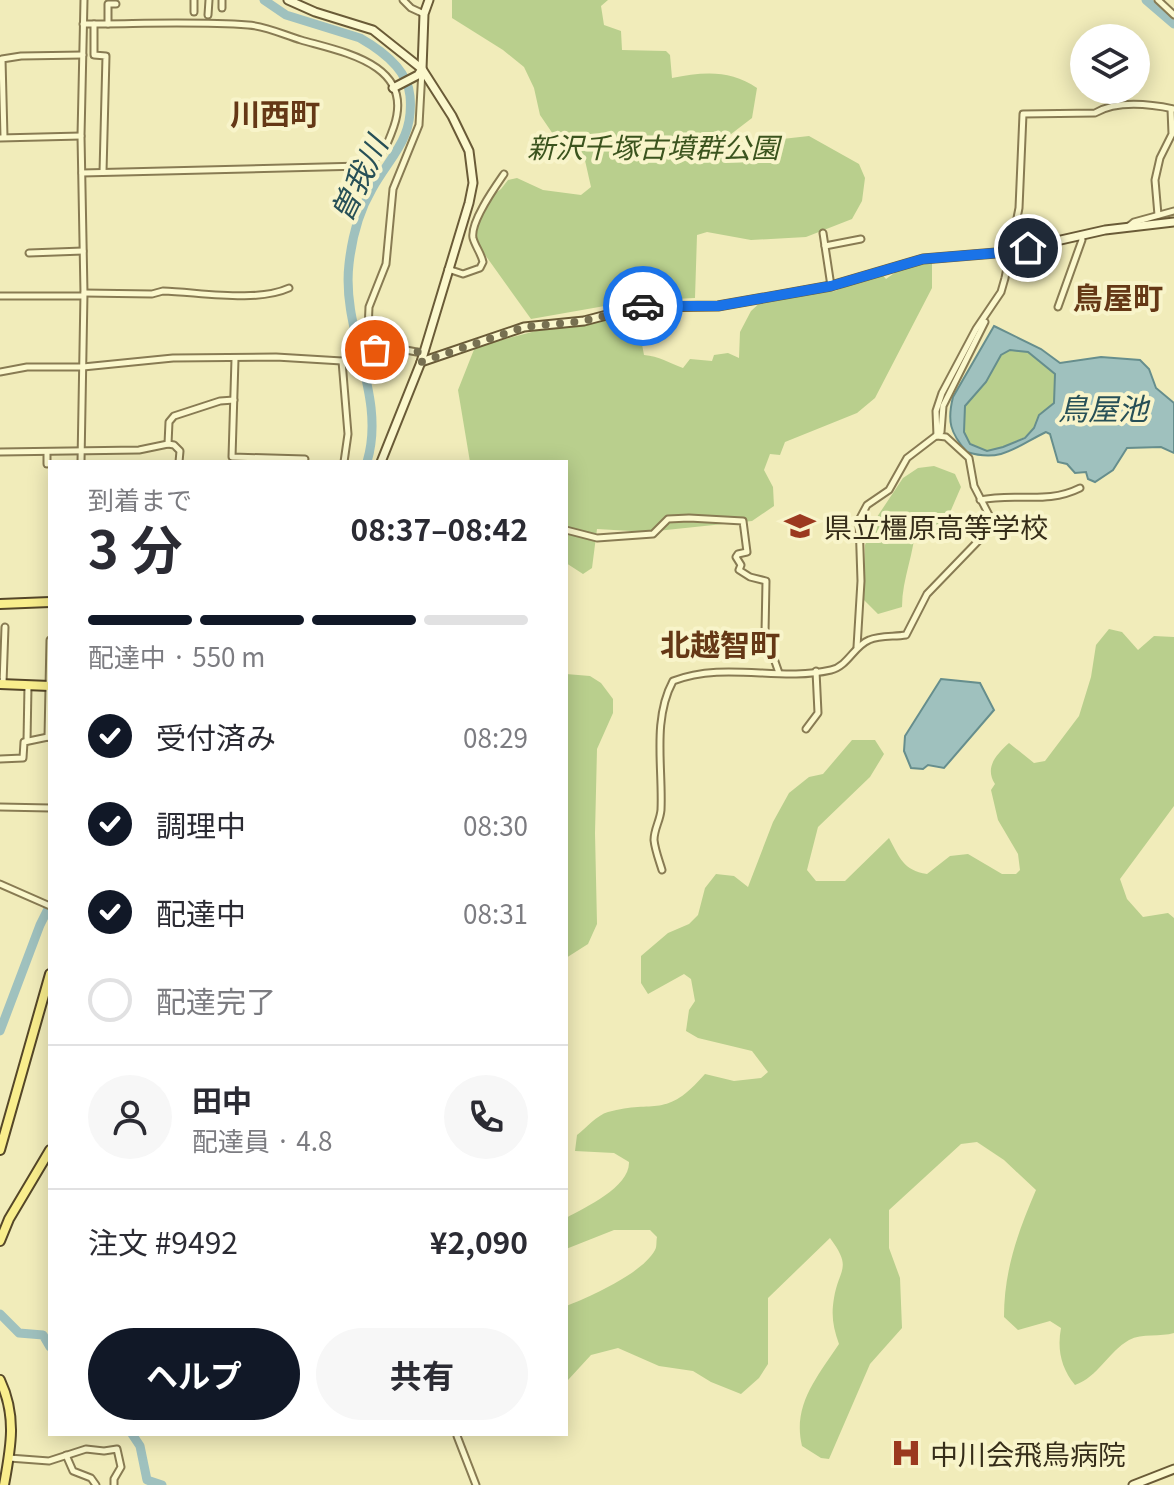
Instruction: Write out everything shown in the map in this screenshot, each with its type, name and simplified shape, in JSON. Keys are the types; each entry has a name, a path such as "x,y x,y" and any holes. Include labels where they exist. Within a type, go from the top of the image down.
{"main road":[{"path":"288,0 373,30 420,72 452,116 469,151 473,183 469,203 421,362 382,460"},
{"path":"420,72 424,14 429,0"},
{"path":"395,88 420,72"},
{"path":"421,362 524,327 584,321 637,307 718,306 831,286 923,259 1008,252 1129,226 1174,222"},
{"path":"0,604 48,602"},
{"path":"2,684 48,686"},
{"path":"0,1150 46,1000"},
{"path":"0,1238 48,1154"},
{"path":"0,1380 12,1418 4,1485"},
{"path":"1133,1485 1174,1469"}],"street":[{"path":"81,460 84,0"},
{"path":"194,0 194,12"},
{"path":"208,15 209,0"},
{"path":"222,0 222,8"},
{"path":"403,0 424,14"},
{"path":"1158,0 1174,15"},
{"path":"108,24 108,4 116,4"},
{"path":"82,173 362,166 379,158 386,149 398,114 395,88 384,74 366,60 260,27 83,24"},
{"path":"94,24 94,55 106,56 103,172"},
{"path":"81,136 2,138 2,59 83,55"},
{"path":"373,351 368,330 369,307 386,264 393,189 422,115 420,72"},
{"path":"857,648 861,581 859,520 867,505 889,490 907,458 941,432 941,415 946,398 1005,278 1019,208 1023,114 1095,113 1102,108 1147,104 1173,109 1172,134 1160,158 1155,180 1158,215"},
{"path":"447,269 463,274 480,268 483,262 473,231 490,193 504,174"},
{"path":"1129,226 1174,211"},
{"path":"823,233 831,286"},
{"path":"1058,307 1082,240 1081,235"},
{"path":"825,246 861,239"},
{"path":"29,253 83,251"},
{"path":"0,296 152,294 163,291 239,294 272,293 289,288"},
{"path":"0,372 27,367 83,367 173,358 346,360 373,351 400,347 422,353"},
{"path":"235,359 232,457 305,459"},
{"path":"344,460 348,434 346,360"},
{"path":"168,444 169,422 174,416 220,401 234,400"},
{"path":"662,870 654,845 654,830 661,814 659,764 664,708 673,681 699,673 720,671 779,673 833,670 857,648 880,637 906,635 927,594 983,536 989,515 971,476 969,458 946,437 937,436"},
{"path":"0,452 139,450 168,444 180,451 179,460"},
{"path":"47,452 47,464"},
{"path":"980,500 1064,496 1080,488"},
{"path":"568,531 597,538 653,534 668,519 743,521 747,552 736,557 741,565 739,570 766,581 765,633 779,673"},
{"path":"2,684 5,627"},
{"path":"806,729 818,713 816,671"},
{"path":"0,759 23,758 24,742 27,741 28,685"},
{"path":"27,741 48,738"},
{"path":"0,807 48,808"},
{"path":"0,884 48,905"},
{"path":"457,1436 476,1485"},
{"path":"8,1458 49,1461 86,1449 117,1449 121,1467 114,1485"},
{"path":"66,1455 73,1471 91,1478 96,1485"}],"green space":[{"name":"新沢千塚古墳群公園","path":"452,0 608,0 601,6 604,25 621,31 622,50 666,51 670,55 672,78 694,74 726,75 757,88 752,118 722,141 726,161 755,142 809,136 859,164 865,178 862,201 852,219 806,237 751,240 707,232 697,235 695,298 633,301 531,319 473,238 474,233 486,200 508,180 517,178 543,190 581,195 591,187 584,156 576,145 555,137 540,115 534,88 524,67 452,18"},
{"path":"932,262 932,288 875,398 857,413 785,442 780,455 770,454 764,470 773,487 774,506 752,521 647,532 597,529 592,568 583,574 568,564 568,460 470,460 458,390 475,347 551,327 574,327 636,312 644,355 683,368 690,359 712,361 714,355 728,353 739,358 740,332 751,311 763,300 835,291 881,273 886,279 900,269"},
{"path":"1010,350 1028,352 1055,374 1054,403 1039,415 1034,428 1025,437 987,451 970,444 964,432 965,406 986,382 1001,355"},
{"path":"934,466 955,474 961,487 945,524 931,527 915,519 902,607 878,614 864,600 865,545 877,517 903,478 918,468"},
{"path":"1109,629 1122,632 1138,650 1154,636 1174,637 1174,806 1120,879 1127,899 1143,917 1168,913 1174,918 1174,1333 1129,1340 1090,1376 1075,1385 1061,1358 1061,1328 1050,1321 1018,1330 1004,1317 1006,1283 1013,1252 1036,1190 1004,1160 977,1142 961,1144 889,1210 889,1248 900,1278 902,1328 870,1364 829,1459 821,1458 802,1446 800,1431 809,1392 839,1344 833,1310 843,1263 830,1238 768,1298 768,1364 759,1378 741,1394 693,1371 659,1366 618,1348 591,1355 568,1380 568,1305 602,1290 639,1267 655,1250 657,1237 650,1230 614,1230 568,1248 568,1217 615,1188 627,1171 629,1162 614,1153 575,1151 577,1135 608,1112 660,1105 680,1098 705,1074 734,1081 761,1078 768,1072 752,1051 698,1038 686,1031 689,1010 695,1001 691,979 684,974 648,994 641,983 641,956 668,933 689,924 698,915 705,888 716,874 734,876 748,887 773,822 789,793 809,777 823,774 852,740 875,740 884,754 870,777 818,827 807,870 816,881 845,881 889,838 903,862 919,872 927,874 950,856 968,854 1002,874 1016,874 1020,870 1018,854 998,820 991,790 995,784 991,766 1009,743 1034,763 1045,761 1079,716 1091,677 1096,645"},
{"path":"568,674 590,676 601,683 613,699 613,713 597,749 597,924 588,944 568,957"}],"water":[{"name":"鳥屋池","path":"994,326 1041,349 1060,363 1101,357 1140,360 1149,369 1156,388 1174,403 1174,453 1161,447 1127,448 1113,470 1095,482 1088,479 1086,472 1075,473 1067,464 1058,462 1050,434 1046,432 1000,454 967,452 951,426 953,397","holes":["1010,350 1028,352 1055,374 1054,403 1039,415 1034,428 1025,438 987,451 970,444 964,432 965,406 986,382 1001,355"]},
{"path":"941,679 980,683 994,710 944,768 928,765 923,769 911,768 904,751 905,736"}],"waterway":[{"name":"曽我川","path":"264,0 286,15 360,38 399,69 408,87 410,111 405,135 363,207 349,264 351,314 372,413 367,460"},
{"path":"1146,0 1174,24"},
{"name":"曽我川","path":"0,1031 48,909"},
{"path":"0,1314 19,1333 43,1335 48,1344"},
{"path":"133,1436 140,1446 147,1480 162,1485"}],"way so far":[{"path":"375,350 400,347 416,351 422,353 421,362 524,327 602,318 643,306"}],"place":[{"name":"県立橿原高等学校","path":"800,526"},
{"name":"中川会飛鳥病院","path":"906,1453"}],"district":[{"name":"川西町","path":"275,112"},
{"name":"鳥屋町","path":"1118,296"},
{"name":"北越智町","path":"720,643"}],"route":[{"path":"643,306 718,306 831,286 923,259 1028,248"}]}
